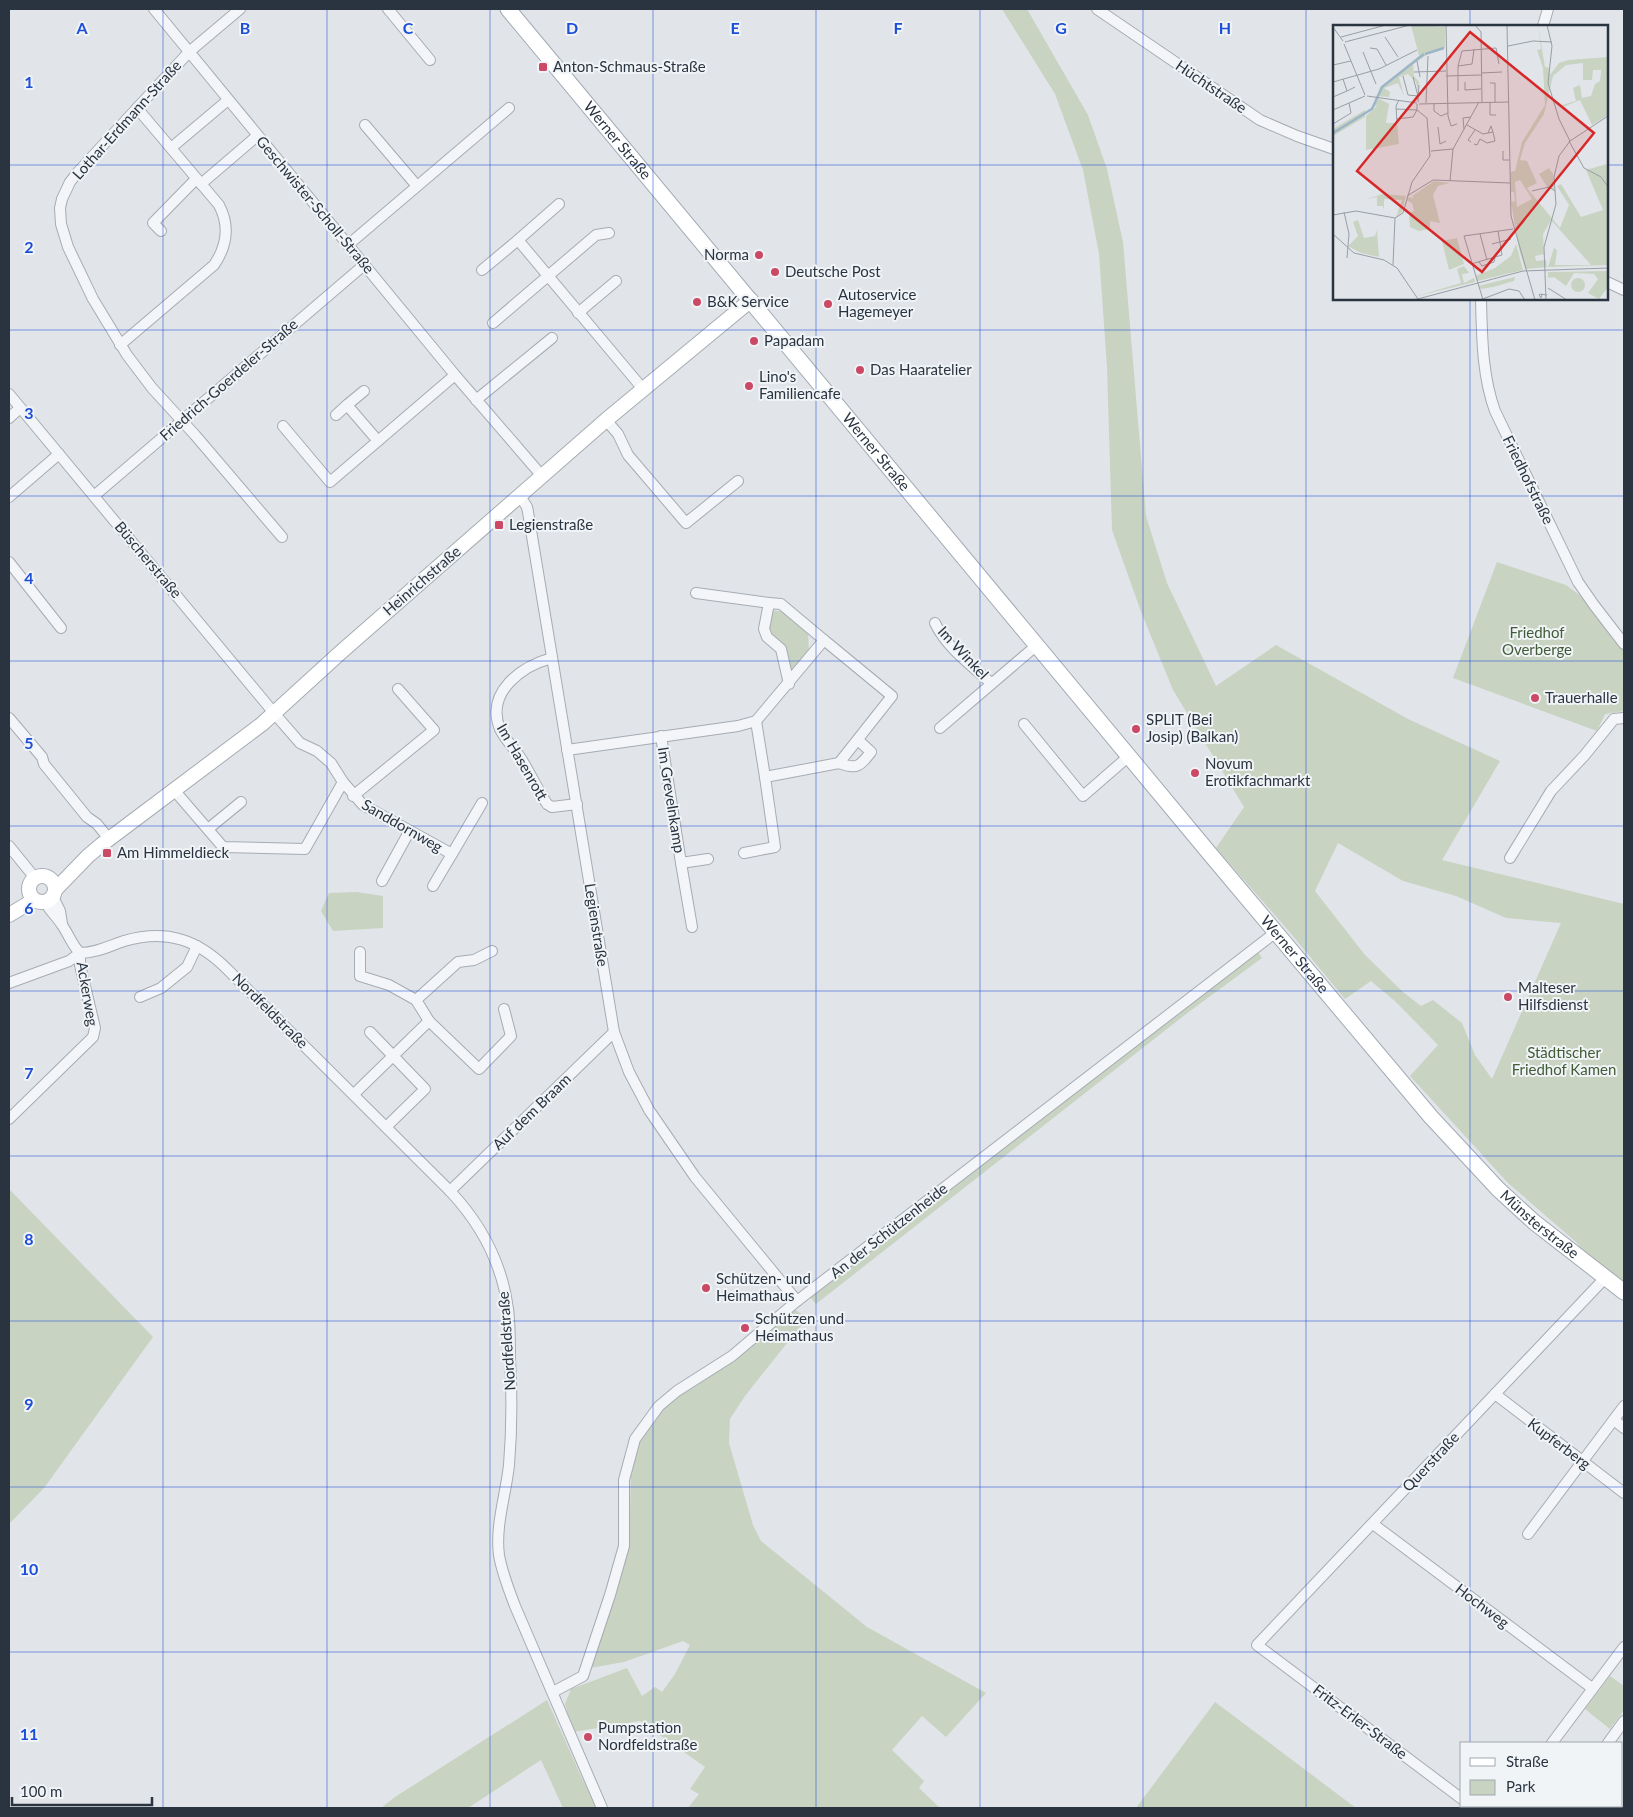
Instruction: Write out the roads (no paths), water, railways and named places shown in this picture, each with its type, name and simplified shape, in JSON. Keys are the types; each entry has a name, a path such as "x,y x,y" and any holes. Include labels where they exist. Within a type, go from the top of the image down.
{"main road":[{"name":"Werner Straße","path":"508,9 1396,1076 1461,1151"},
{"name":"Münsterstraße","path":"1461,1151 1534,1222 1624,1292"}],"street":[{"name":"Geschwister-Scholl-Straße","path":"154,9 455,375 542,476"},
{"name":"Lothar-Erdmann-Straße","path":"240,9 189,52 70,182 60,208 63,234 75,262 93,299 120,345 146,380 282,537"},
{"path":"388,9 430,60"},
{"name":"Hüchtstraße","path":"1097,9 1260,120 1296,136 1333,148"},
{"path":"1543,25 1548,9"},
{"path":"171,148 228,100"},
{"path":"120,345 214,265 222,252 226,229 223,213 219,205 137,108"},
{"path":"348,245 508,108"},
{"path":"365,126 417,186"},
{"path":"161,231 153,223 198,181 257,136"},
{"path":"482,270 559,204"},
{"path":"493,323 596,235 610,233"},
{"path":"518,240 643,389"},
{"name":"Friedrich-Goerdeler-Straße","path":"94,496 364,265"},
{"path":"578,313 616,281"},
{"path":"1608,282 1624,290"},
{"name":"Heinrichstraße","path":"9,915 43,891 78,860 88,856 274,713 606,420 752,300"},
{"name":"Friedhofstraße","path":"1481,300 1484,370 1495,411 1578,582 1624,644"},
{"path":"476,400 552,338"},
{"path":"283,426 330,482 455,375"},
{"path":"336,415 364,391"},
{"name":"Büscherstraße","path":"9,394 274,713"},
{"path":"347,405 378,441"},
{"path":"9,418 20,408"},
{"path":"606,420 618,434 628,455 686,523 738,482"},
{"path":"9,498 59,454"},
{"name":"Legienstraße","path":"520,496 527,507 614,1032 628,1072 649,1110 695,1177 797,1301"},
{"path":"9,562 61,628"},
{"path":"696,593 781,604 892,696 839,763"},
{"path":"769,603 764,629 767,637 781,649 789,684"},
{"name":"Im Winkel","path":"935,624 955,650 991,683"},
{"path":"744,853 775,847 756,722 824,640"},
{"name":"Im Winkel","path":"940,728 1037,645"},
{"name":"Im Hasenrott","path":"552,658 536,662 512,679 500,694 497,718 500,729 522,760 547,804 552,807 577,804"},
{"name":"Sanddornweg","path":"354,796 434,730 398,689"},
{"name":"Sanddornweg","path":"274,713 300,743 317,751 331,763 343,782 362,805 452,854"},
{"path":"9,718 42,757 44,764 87,818 96,824 109,840"},
{"path":"1510,858 1552,791 1614,719 1624,718"},
{"name":"Im Grevelnkamp","path":"567,750 756,722"},
{"path":"1024,724 1083,796 1130,756"},
{"name":"Im Grevelnkamp","path":"661,736 692,927"},
{"path":"765,777 839,763 850,767 860,765 871,752 858,740"},
{"path":"174,790 223,847 305,849 343,782"},
{"path":"208,829 241,802"},
{"name":"Sanddornweg","path":"432,886 482,803"},
{"path":"382,881 409,832"},
{"path":"9,846 43,891 52,914 62,924 72,945 80,954"},
{"name":"Im Grevelnkamp","path":"681,864 708,859"},
{"name":"Heinrichstraße","path":"9,908 43,891"},
{"name":"An der Schützenheide","path":"553,1692 583,1676 624,1546 624,1480 635,1439 659,1406 677,1391 732,1356 797,1301 1276,932"},
{"name":"Nordfeldstraße","path":"9,983 69,961 80,954 92,953 126,941 150,936 175,938 198,946 216,957 450,1191 469,1213 483,1233 495,1260 504,1291 509,1323 511,1418 509,1464 499,1540 499,1555 504,1577 515,1606 602,1808"},
{"path":"140,997 161,988 187,967 198,946"},
{"path":"416,1000 458,962 474,960 492,951"},
{"path":"360,952 360,976 389,985 416,1000 429,1021 479,1069 512,1036 504,1009"},
{"name":"Ackerweg","path":"9,1119 93,1037 95,1028 80,965 80,954"},
{"path":"354,1094 429,1021"},
{"path":"370,1032 392,1057 425,1088 386,1127"},
{"name":"Auf dem Braam","path":"450,1191 614,1032"},
{"name":"Querstraße","path":"1257,1645 1605,1278"},
{"name":"Kupferberg","path":"1495,1394 1624,1493"},
{"path":"1528,1534 1624,1406"},
{"path":"1614,1420 1624,1428"},
{"name":"Hochweg","path":"1373,1524 1592,1688"},
{"name":"Fritz-Erler-Straße","path":"1257,1645 1460,1797"},
{"path":"1553,1742 1624,1647"},
{"path":"1609,1742 1624,1721"}],"place":[{"name":"Anton-Schmaus-Straße","path":"543,67"},
{"name":"Norma","path":"759,255"},
{"name":"Deutsche Post","path":"775,272"},
{"name":"B&K Service","path":"697,302"},
{"name":"Autoservice Hagemeyer","path":"828,304"},
{"name":"Papadam","path":"754,341"},
{"name":"Das Haaratelier","path":"860,370"},
{"name":"Lino's Familiencafe","path":"749,386"},
{"name":"Legienstraße","path":"499,525"},
{"name":"Trauerhalle","path":"1535,698"},
{"name":"SPLIT (Bei Josip) (Balkan)","path":"1136,729"},
{"name":"Novum Erotikfachmarkt","path":"1195,773"},
{"name":"Am Himmeldieck","path":"107,853"},
{"name":"Malteser Hilfsdienst","path":"1508,997"},
{"name":"Schützen- und Heimathaus","path":"706,1288"},
{"name":"Schützen und Heimathaus","path":"745,1328"},
{"name":"Pumpstation Nordfeldstraße","path":"588,1737"}],"park label":[{"name":"Friedhof Overberge","path":"1537,642"},
{"name":"Städtischer Friedhof Kamen","path":"1564,1062"}]}
